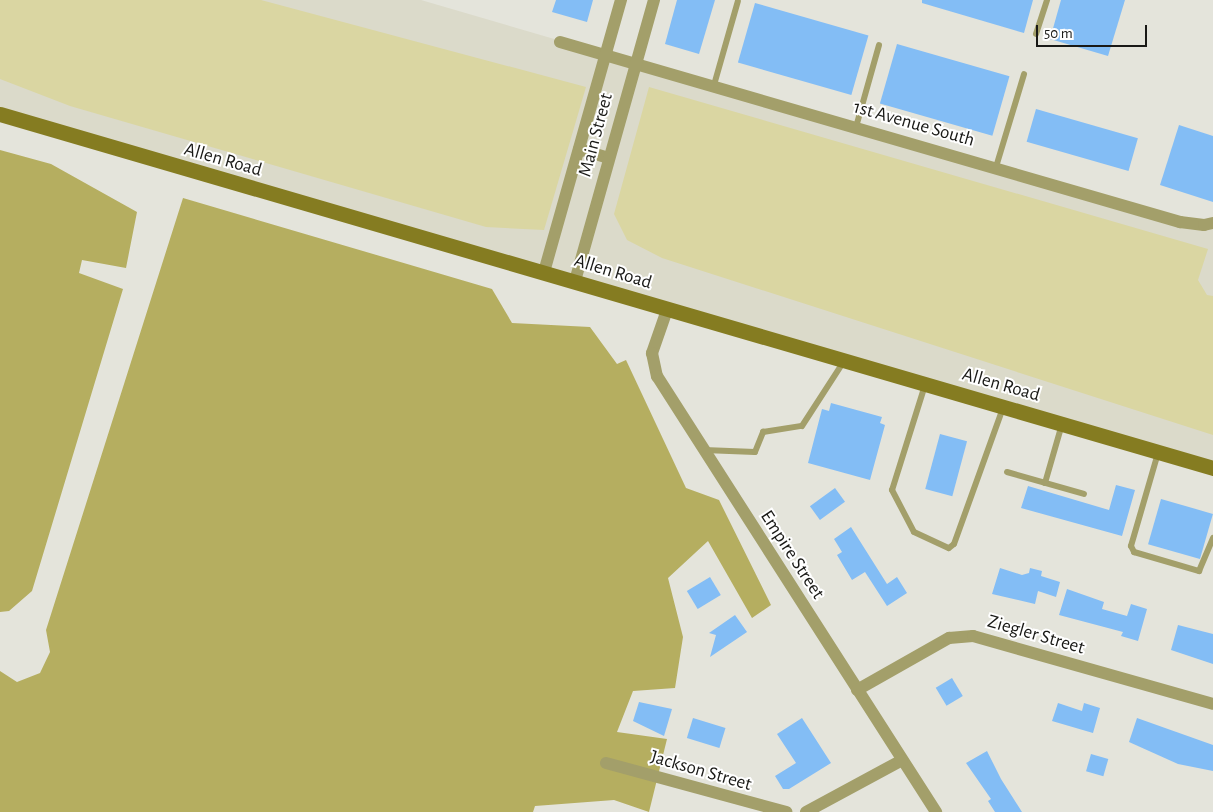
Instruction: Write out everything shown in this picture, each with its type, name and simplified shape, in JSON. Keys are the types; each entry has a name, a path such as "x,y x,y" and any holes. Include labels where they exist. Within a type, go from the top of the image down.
{"main road":[{"name":"Allen Road","path":"0,114 1213,468"}],"street":[{"name":"Main Street","path":"544,272 621,0"},
{"name":"Main Street","path":"575,281 654,0"},
{"name":"1st Avenue South","path":"560,42 636,62 1180,222 1213,223"},
{"path":"579,149 609,158"},
{"name":"Empire Street","path":"667,310 652,353 653,366 703,450 936,812"},
{"name":"Ziegler Street","path":"857,690 949,638 973,636 1213,704"},
{"path":"806,812 902,760"},
{"name":"Jackson Street","path":"606,763 786,812"}],"lane":[{"path":"1036,34 1047,0"},
{"path":"714,85 738,1"},
{"path":"856,127 879,46"},
{"path":"996,168 1024,74"},
{"path":"703,450 755,452 763,432 802,426 844,361"},
{"path":"926,384 892,490 914,532 949,548 954,544 1004,407"},
{"path":"1045,483 1062,424"},
{"path":"1159,452 1131,546 1134,552 1199,571 1213,538"},
{"path":"1007,472 1084,494"}],"shaded area":[{"path":"0,0 421,0 1180,222 1213,223 1213,468 0,114"},
{"path":"0,0 261,0 586,87 544,230 486,227 70,106 0,79"},
{"path":"649,87 1208,249 1198,280 1207,295 1213,296 1213,435 662,258 627,240 614,214"},
{"path":"0,150 51,164 137,212 126,268 82,260 79,273 123,289 32,591 9,611 0,612"},
{"path":"183,198 492,289 512,323 590,327 617,364 626,360 686,488 719,500 771,605 752,618 708,541 668,578 683,637 675,688 633,691 617,732 667,739 649,812 614,800 535,806 533,812 0,812 0,671 17,682 40,673 50,652 46,630"}],"building":[{"path":"556,0 593,0 587,22 552,12"},
{"path":"677,0 715,0 699,54 665,44"},
{"path":"922,0 1033,0 1024,33 922,3"},
{"path":"1061,0 1125,0 1108,56 1050,39"},
{"path":"755,3 868,36 851,95 738,63"},
{"path":"897,44 1009,76 992,136 880,104"},
{"path":"1036,109 1138,138 1129,171 1027,142"},
{"path":"1179,125 1213,136 1213,202 1160,185"},
{"path":"831,403 882,417 880,423 885,425 870,480 808,463 822,409 829,411"},
{"path":"940,434 967,441 952,496 925,489"},
{"path":"1116,485 1135,490 1122,536 1021,508 1028,486 1109,510"},
{"path":"835,488 845,502 820,520 810,506"},
{"path":"1161,499 1213,514 1200,559 1148,544"},
{"path":"851,527 887,584 897,577 907,593 887,606 865,572 852,580 837,555 842,552 834,539"},
{"path":"1000,568 1022,575 1029,573 1030,568 1042,571 1041,576 1060,582 1056,597 1038,591 1035,604 992,594"},
{"path":"710,577 721,595 698,609 687,591"},
{"path":"1067,589 1104,602 1102,609 1127,616 1131,604 1147,609 1138,641 1121,636 1123,632 1059,615"},
{"path":"735,615 747,632 710,657 716,635 709,633"},
{"path":"1178,625 1213,634 1213,664 1171,650"},
{"path":"952,678 963,696 947,706 936,688"},
{"path":"639,702 672,709 664,736 633,721"},
{"path":"1058,703 1082,711 1084,703 1100,708 1093,733 1052,721"},
{"path":"693,718 726,728 719,748 687,738"},
{"path":"802,718 831,763 789,789 783,789 775,776 796,763 777,734"},
{"path":"1137,718 1213,745 1213,771 1178,764 1129,742"},
{"path":"987,751 1001,779 1022,812 995,812 988,801 991,799 966,763"},
{"path":"1091,754 1108,759 1103,776 1086,771"}]}
